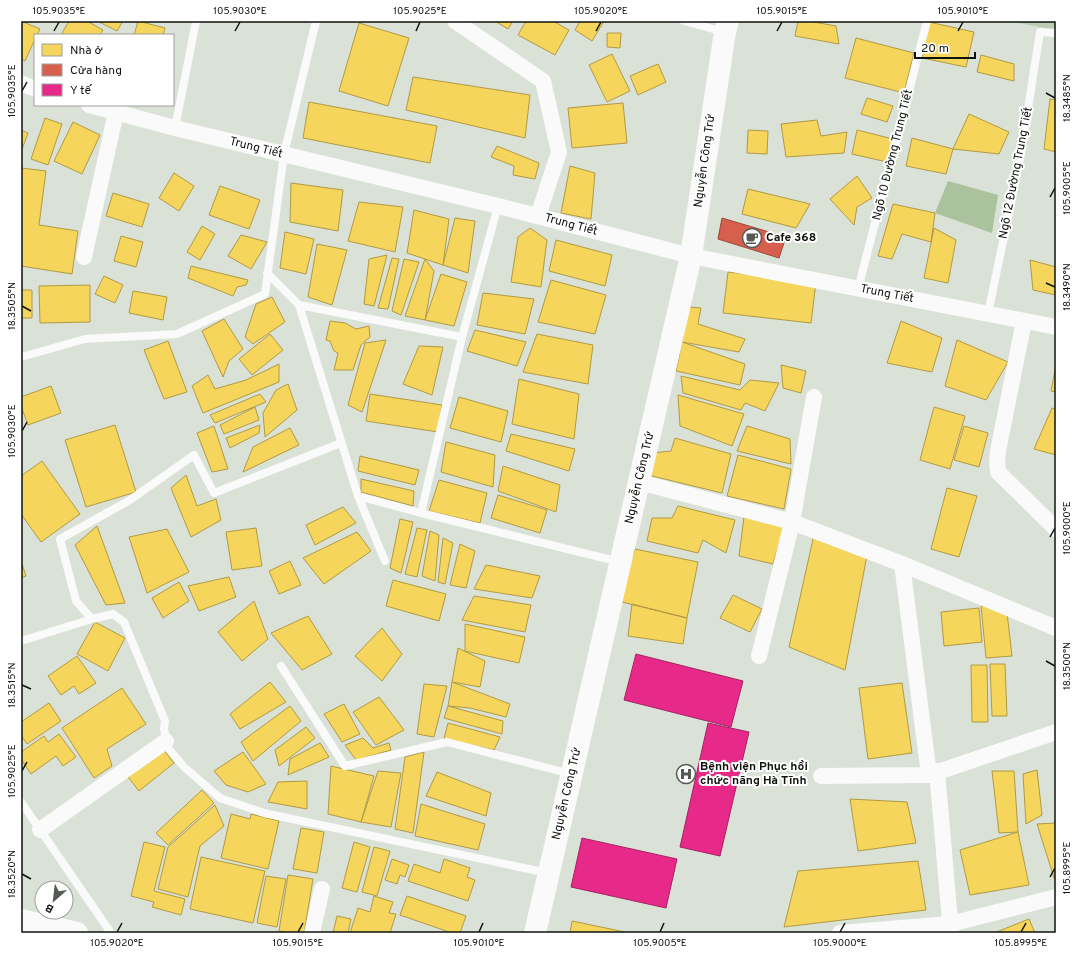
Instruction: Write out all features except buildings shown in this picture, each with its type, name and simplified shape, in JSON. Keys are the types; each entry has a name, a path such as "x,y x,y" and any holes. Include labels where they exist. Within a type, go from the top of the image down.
{"main road":[{"name":"Nguyễn Công Trứ","path":"535,933 691,256 726,26"},
{"path":"21,920 77,933"}],"street":[{"path":"455,21 543,81 559,152 538,216"},
{"path":"21,83 34,89"},
{"name":"Trung Tiết","path":"93,106 175,128 538,216 691,256 1056,327"},
{"path":"84,257 116,112"},
{"path":"1024,321 998,451 998,472 1056,529"},
{"path":"759,656 792,522 814,397"},
{"path":"639,482 792,522 902,564 1056,628"},
{"path":"902,564 933,773 951,928"},
{"path":"821,776 933,773 1056,732"},
{"path":"40,830 166,741"},
{"path":"312,933 322,889"},
{"path":"840,933 951,928 1056,897"}],"lane":[{"path":"175,128 196,21"},
{"path":"21,357 85,339 177,334 265,294 284,154 316,21"},
{"path":"684,21 726,26"},
{"name":"Ngõ 10 Đường Trung Tiết","path":"858,289 927,21"},
{"name":"Ngõ 12 Đường Trung Tiết","path":"988,314 1020,159 1040,32 1056,33"},
{"path":"421,513 462,337 498,206"},
{"path":"268,274 299,305 358,496 385,561"},
{"path":"299,305 462,337"},
{"path":"92,619 76,601 60,539 130,500 194,454 214,493 341,444"},
{"path":"358,496 621,562"},
{"path":"21,641 113,614 124,622 165,721 164,729 168,748 184,767 220,798 264,813 549,873"},
{"path":"281,666 345,766 447,742 572,775"},
{"path":"21,802 111,933"}],"green space":[{"path":"1008,21 1056,21 1056,30"},
{"path":"948,181 998,195 992,233 935,213"}],"place":[{"name":"Cafe 368","path":"752,238"},
{"name":"Bệnh viện Phục hồi chức năng Hà Tĩnh","path":"686,774"}]}
